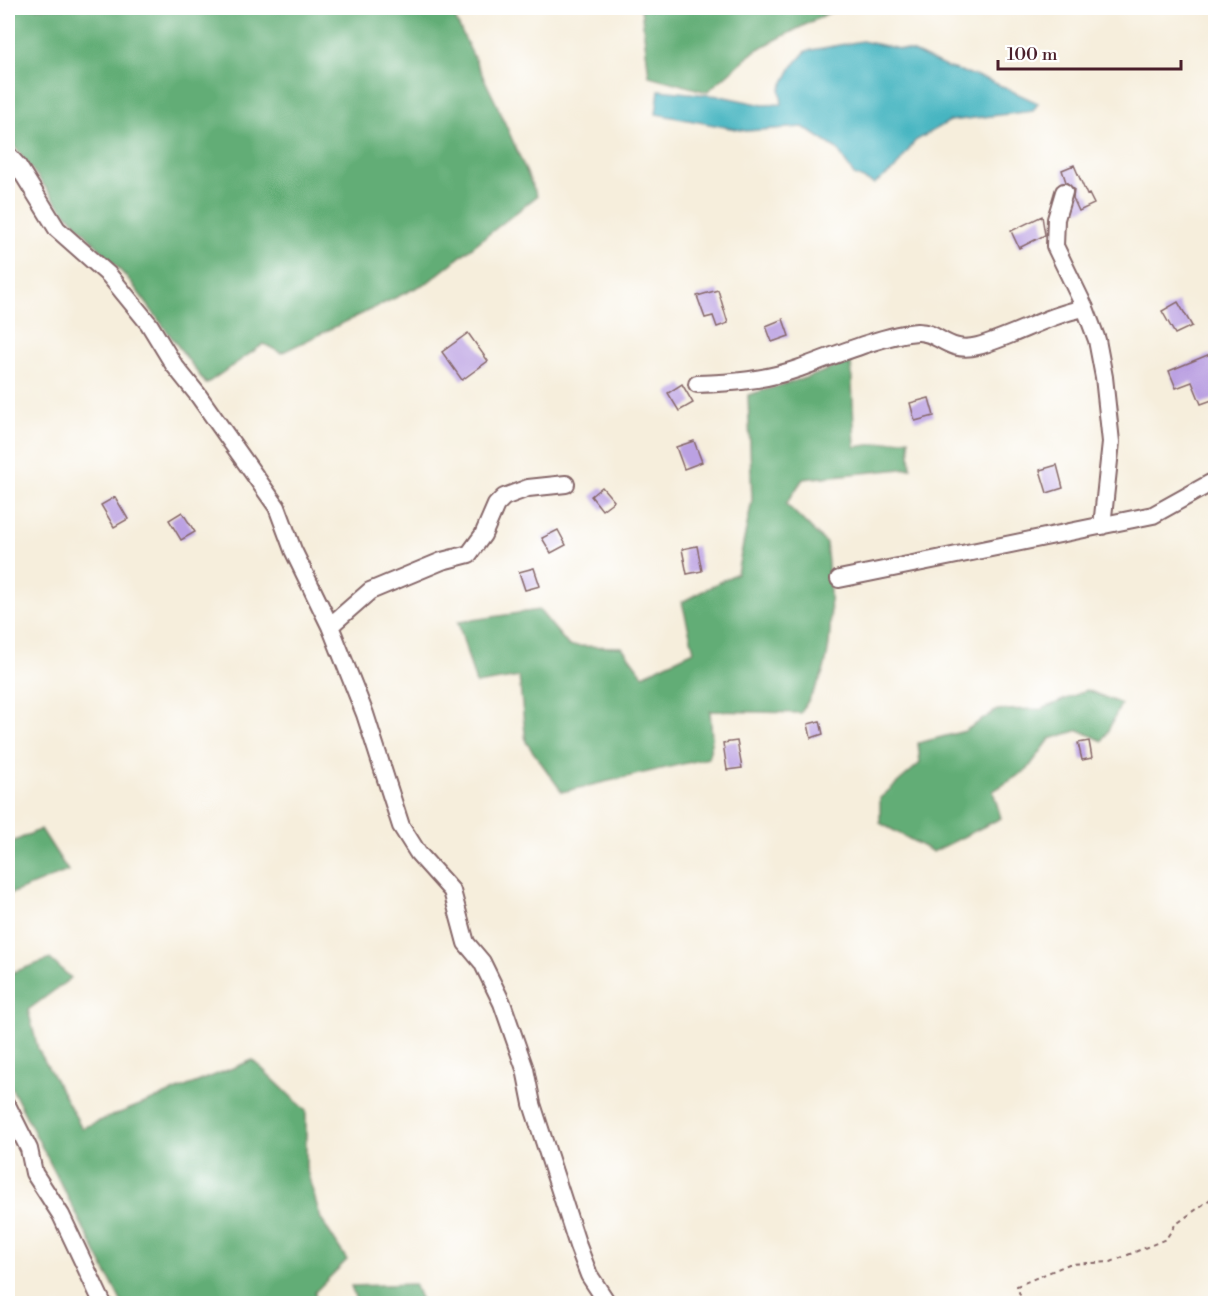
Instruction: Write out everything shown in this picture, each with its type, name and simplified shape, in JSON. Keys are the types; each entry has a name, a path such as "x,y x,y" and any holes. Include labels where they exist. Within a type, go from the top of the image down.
{"street":[{"path":"8,155 18,166 57,229 109,275 149,324 174,365 257,476 277,507 293,550 330,626 365,714 401,826 418,853 452,891 466,943 482,962 502,1003 525,1069 532,1104 578,1246 589,1275 608,1304"},
{"path":"1064,192 1056,219 1055,246 1085,308 1097,340 1104,377 1111,442 1102,526"},
{"path":"697,384 750,382 801,368 819,359 920,332 955,348 971,347 1019,332 1066,311 1085,308"},
{"path":"840,579 1153,515 1215,480"},
{"path":"330,626 370,591 442,561 469,554 483,535 496,505 504,497 528,488 566,484"},
{"path":"8,1107 29,1149 34,1173 60,1215 104,1304"}],"path":[{"path":"1023,1304 1017,1286 1069,1264 1111,1262 1166,1239 1175,1225 1215,1195"}],"green space":[{"path":"8,8 450,8 497,105 537,196 428,282 281,353 264,344 206,384 130,281 58,204 8,138"},
{"path":"641,8 838,8 756,50 707,92 649,76"},
{"path":"851,360 855,447 909,439 911,468 803,479 786,504 826,543 829,574 830,626 827,658 816,688 801,713 710,711 712,738 709,758 562,792 526,742 519,677 476,684 458,622 539,610 569,646 622,647 643,675 694,651 682,602 737,573 752,501 748,395 815,375"},
{"path":"1087,690 1121,704 1103,741 1079,730 1050,739 1027,770 993,791 1001,818 933,852 880,823 880,798 920,763 918,743 965,731 997,710 1042,709"},
{"path":"41,829 68,871 8,895 8,844"},
{"path":"50,959 71,978 28,1010 38,1049 82,1128 253,1060 306,1111 306,1168 321,1219 347,1260 315,1292 316,1303 122,1303 8,1081 8,974"},
{"path":"414,1284 422,1303 357,1303 351,1286"}],"water":[{"path":"862,41 914,52 946,67 986,79 1038,103 1033,111 950,121 915,141 895,169 874,184 854,175 837,149 803,127 746,131 656,114 659,90 720,96 763,105 782,104 780,90 792,67 806,51"}],"building":[{"path":"1074,165 1087,195 1089,194 1094,204 1079,211 1073,198 1074,189 1066,182 1062,170"},
{"path":"1042,216 1045,235 1019,248 1011,231"},
{"path":"718,290 728,323 717,327 713,316 705,318 697,296"},
{"path":"1178,302 1192,326 1175,334 1162,311"},
{"path":"783,319 789,336 772,342 766,326"},
{"path":"468,333 488,361 462,380 442,352"},
{"path":"1210,354 1215,369 1215,399 1201,404 1192,382 1176,388 1169,371"},
{"path":"682,384 693,403 679,411 668,393"},
{"path":"929,398 934,416 915,421 910,403"},
{"path":"694,441 702,462 684,469 676,447"},
{"path":"1057,465 1063,488 1047,493 1040,470"},
{"path":"602,487 614,501 602,510 591,496"},
{"path":"115,497 128,519 114,527 101,505"},
{"path":"182,512 195,532 181,540 169,520"},
{"path":"558,530 566,545 551,553 542,538"},
{"path":"697,546 702,571 687,574 682,549"},
{"path":"534,568 540,586 525,590 519,572"},
{"path":"820,721 823,734 811,738 808,724"},
{"path":"737,741 742,768 727,770 723,743"},
{"path":"1089,741 1092,758 1082,760 1078,743"}]}
